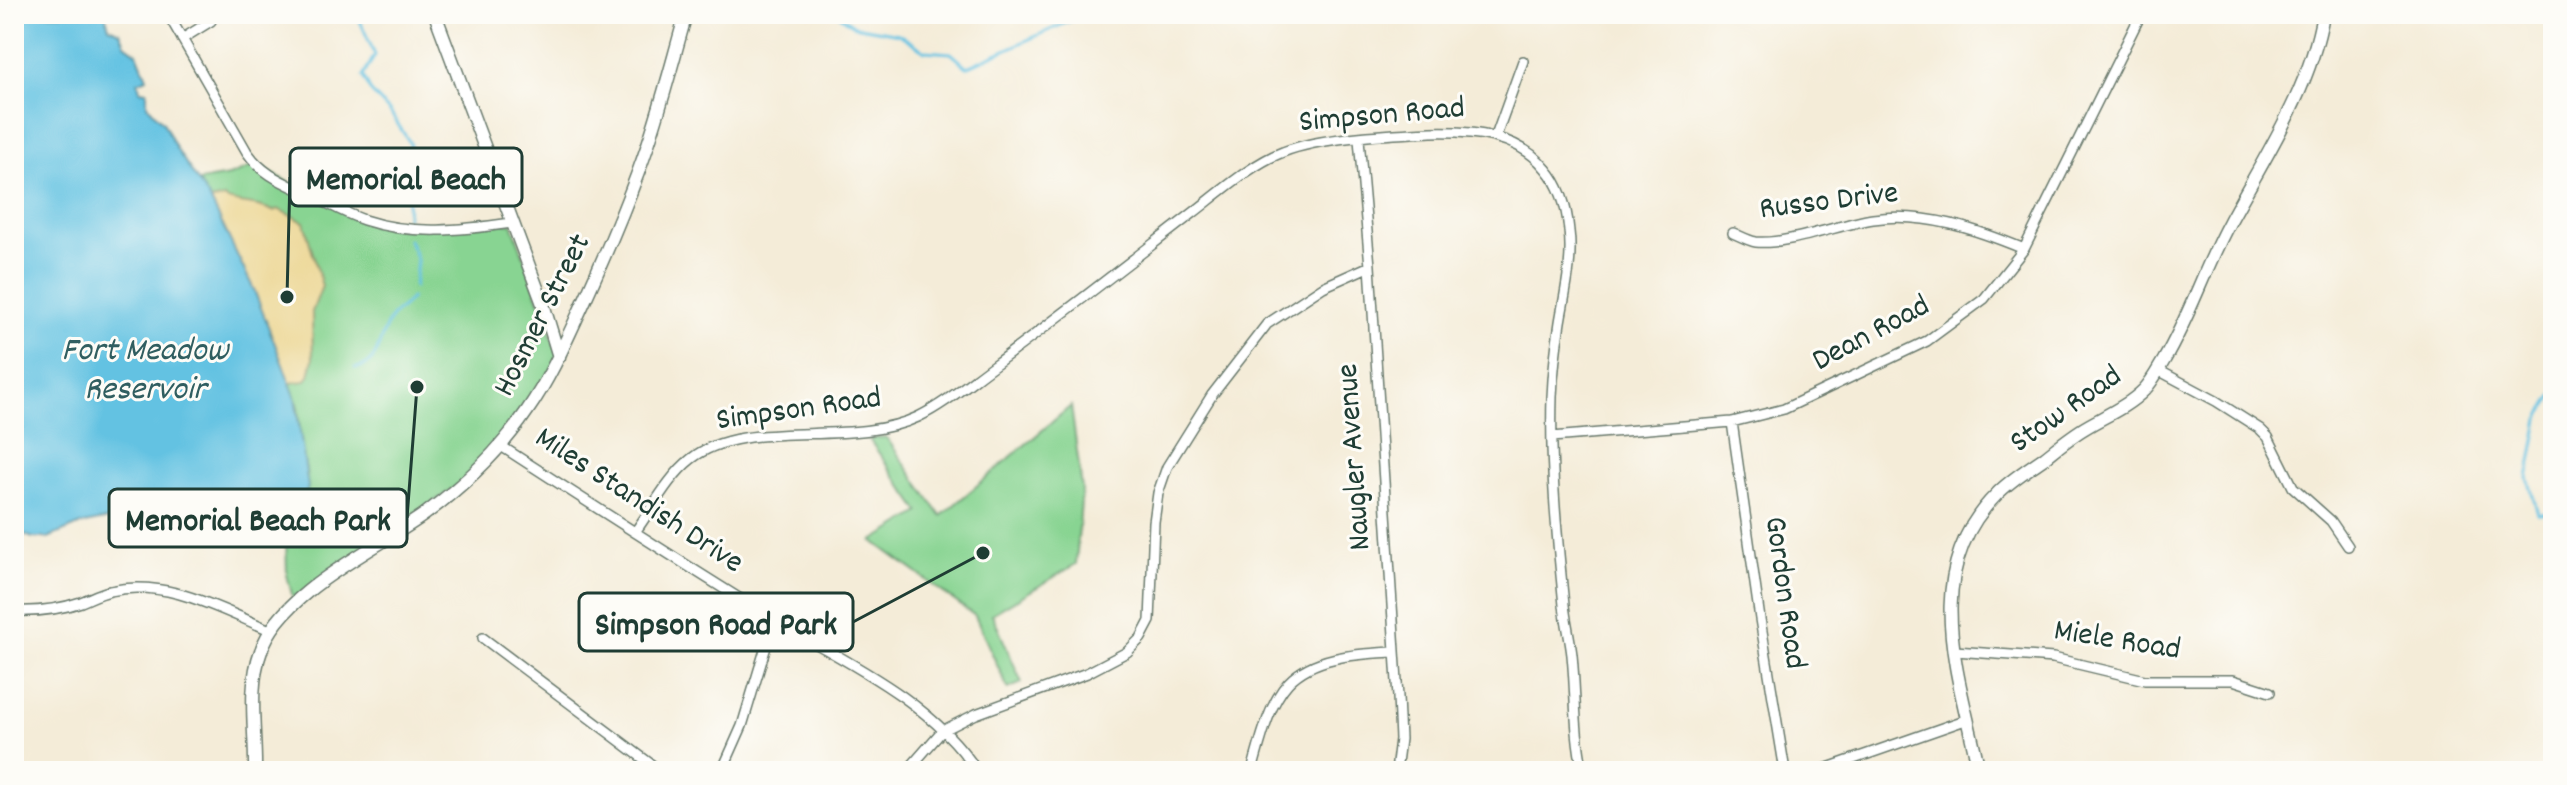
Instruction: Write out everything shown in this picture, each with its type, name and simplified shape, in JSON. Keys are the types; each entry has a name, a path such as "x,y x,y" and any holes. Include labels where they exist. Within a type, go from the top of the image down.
{"street":[{"path":"168,14 256,165 269,176 340,210 381,225 431,231 512,223"},
{"path":"435,14 543,304 559,357"},
{"name":"Hosmer Street","path":"255,771 255,678 260,653 270,630 294,602 444,500 501,446 528,411 559,357 640,169 686,14"},
{"name":"Dean Road","path":"1552,437 1732,422 1784,409 1927,341 1984,299 2024,249 2141,14"},
{"name":"Stow Road","path":"1979,771 1950,626 1951,579 1957,557 1979,515 2011,481 2146,388 2180,329 2230,221 2265,160 2306,75 2315,54 2323,14"},
{"path":"182,39 211,21"},
{"path":"1496,136 1523,61"},
{"name":"Simpson Road","path":"635,532 674,477 689,460 709,448 731,440 754,437 872,431 917,417 957,393 1276,154 1298,146 1438,132 1496,136 1528,152 1546,168 1559,188 1566,210 1570,256 1554,373 1552,437 1565,607 1572,653 1574,724 1583,771"},
{"name":"Naugler Avenue","path":"1359,139 1395,652 1400,739 1396,771"},
{"name":"Russo Drive","path":"1733,233 1756,242 1875,218 1899,218 1944,222 2024,249"},
{"path":"907,771 942,731 976,714 1087,673 1127,652 1141,638 1150,621 1154,522 1158,493 1167,467 1212,395 1267,324 1323,287 1370,266"},
{"path":"2158,370 2260,429 2268,437 2293,487 2331,521 2348,546"},
{"name":"Gordon Road","path":"1732,422 1785,771"},
{"name":"Miles Standish Drive","path":"501,446 774,620 881,683 942,731 977,771"},
{"path":"14,611 56,610 107,591 134,587 161,588 270,630"},
{"path":"722,771 742,726 774,620"},
{"path":"483,638 660,771"},
{"name":"Miele Road","path":"1955,651 2053,658 2145,680 2233,680 2270,692"},
{"path":"1252,771 1272,710 1288,683 1316,664 1352,655 1395,652"},
{"path":"1819,771 1968,719"}],"green space":[{"path":"256,165 325,202 397,228 512,223 559,357 550,374 470,476 294,602 287,575 286,536 291,531 307,475 298,406 254,290 199,181 229,176"},
{"path":"1071,406 1082,489 1076,564 992,614 1022,683 1008,689 975,616 873,541 920,512 869,439 886,437 941,516"}],"sand":[{"path":"224,198 273,211 278,209 304,222 322,286 312,312 313,359 305,381 290,383 254,290 211,201"}],"water":[{"name":"Fort Meadow Reservoir","path":"17,14 105,14 109,27 120,32 125,44 137,53 147,78 138,82 140,90 147,91 147,105 163,122 177,150 211,201 254,290 295,396 308,487 298,520 286,536 269,536 242,519 203,524 174,512 133,507 110,519 79,525 48,538 33,538 14,531 14,18"}],"waterway":[{"path":"357,14 375,55 363,76 371,92 390,112 410,143 407,217"},
{"path":"838,14 854,26 899,34 925,51 951,53 967,67 1086,14"},
{"path":"409,240 417,260 414,287"},
{"path":"355,368 370,362 387,324 411,298"},
{"path":"2553,396 2539,419 2528,478 2538,514 2553,513"}],"place":[{"name":"Memorial Beach","path":"287,297"},
{"name":"Memorial Beach Park","path":"417,387"},
{"name":"Simpson Road Park","path":"983,553"}]}
